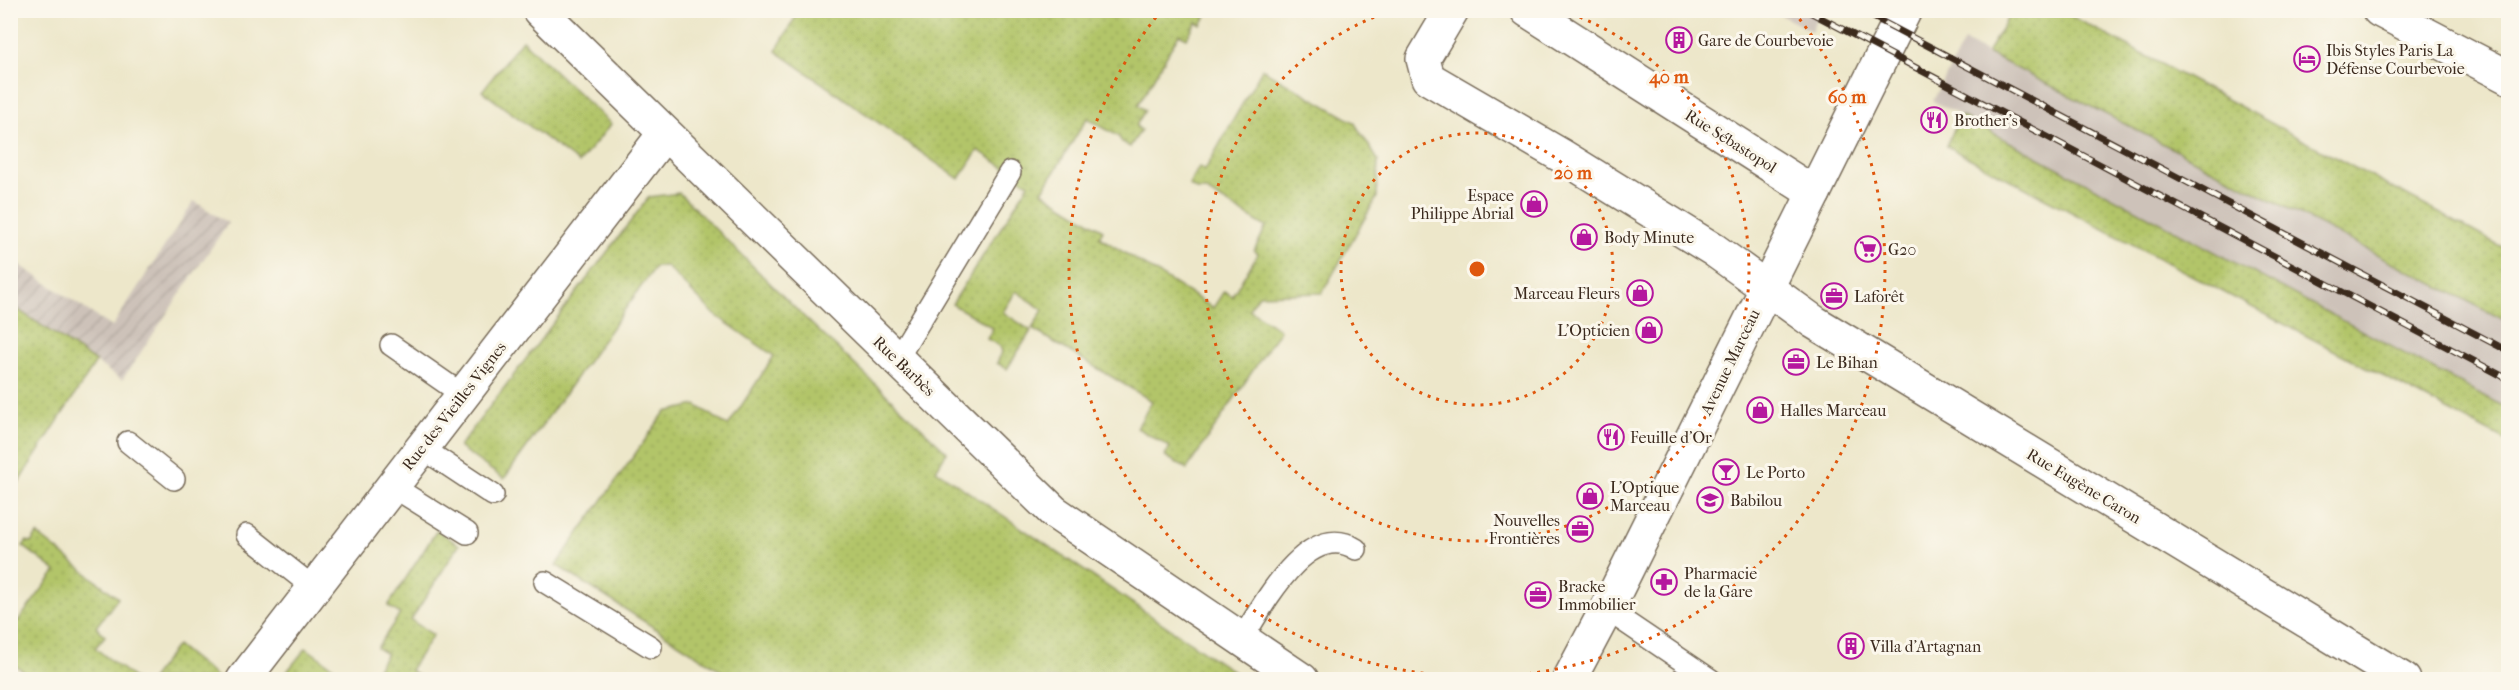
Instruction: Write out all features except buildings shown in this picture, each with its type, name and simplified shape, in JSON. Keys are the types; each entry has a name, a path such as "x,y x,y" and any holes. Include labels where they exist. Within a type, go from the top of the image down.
{"street":[{"name":"Rue Barbès","path":"539,10 1054,512 1302,680"},
{"name":"Rue Eugène Caron","path":"1452,10 1424,59 1428,78 1562,156 1714,250 1824,328 2404,680"},
{"name":"Rue Sébastopol","path":"1527,10 1815,193"},
{"name":"Avenue Marceau","path":"1569,680 1905,10"},
{"path":"2379,10 2508,77"},
{"name":"Rue des Vieilles Vignes","path":"243,680 665,133"}],"lane":[{"path":"897,359 1011,172"},
{"path":"391,345 463,395"},
{"path":"128,442 174,478"},
{"path":"422,448 493,495"},
{"path":"392,486 467,534"},
{"path":"247,536 314,588"},
{"path":"1242,639 1300,557 1316,548 1330,544 1344,543 1356,549"},
{"path":"546,582 651,647"},
{"path":"1606,609 1711,680"}],"shaded area":[{"path":"1773,11 1820,11 1811,31"},
{"path":"1964,41 2508,322 2508,409 1933,101"},
{"path":"194,201 228,223 122,380 11,305 11,259 112,327"}],"green space":[{"path":"799,11 1209,11 1201,25 1196,22 1187,38 1179,34 1138,105 1145,110 1136,126 1141,130 1130,147 1118,136 1087,118 1042,192 1103,230 1099,237 1213,308 1224,291 1232,296 1258,254 1254,251 1266,227 1205,190 1197,190 1189,185 1199,167 1205,170 1262,69 1354,122 1378,160 1377,197 1322,293 1259,295 1249,309 1280,330 1187,469 1165,456 1170,447 1137,428 1152,401 1032,329 1043,310 1016,291 1003,312 1031,331 1007,369 997,363 1002,352 1000,346 987,339 993,328 952,304 1029,184 978,150 959,179 776,51"},
{"path":"2012,11 2062,11 2508,250 2508,322 1987,53"},
{"path":"522,40 611,124 579,163 482,91"},
{"path":"1961,116 2508,409 2508,442 1946,146"},
{"path":"679,193 801,314 947,452 936,470 1244,679 725,679 728,675 556,565 665,412 696,405 728,426 774,356 714,314 666,266 655,267 504,479 459,447 649,197"},
{"path":"11,305 96,362 11,494"},
{"path":"437,530 459,545 411,620 433,635 410,670 424,679 370,679 387,654 377,648 400,614 388,606"},
{"path":"37,534 118,598 96,627 105,636 95,648 135,679 34,679 11,662 11,616 18,621 56,571 23,546 27,541 31,543"},
{"path":"177,645 219,679 151,679"},
{"path":"306,648 350,679 281,679"}],"railway":[{"path":"1806,10 2508,379"},
{"path":"1860,10 2508,351"}],"place":[{"name":"Gare de Courbevoie","path":"1679,40"},
{"name":"Ibis Styles Paris La Défense Courbevoie","path":"2307,59"},
{"name":"Brother's","path":"1934,120"},
{"name":"Espace Philippe Abrial","path":"1534,204"},
{"name":"Body Minute","path":"1584,237"},
{"name":"G20","path":"1868,249"},
{"name":"Marceau Fleurs","path":"1640,293"},
{"name":"Laforêt","path":"1834,296"},
{"name":"L’Opticien","path":"1649,330"},
{"name":"Le Bihan","path":"1796,362"},
{"name":"Halles Marceau","path":"1760,410"},
{"name":"Feuille d'Or","path":"1611,437"},
{"name":"Le Porto","path":"1726,472"},
{"name":"L'Optique Marceau","path":"1590,496"},
{"name":"Babilou","path":"1710,500"},
{"name":"Nouvelles Frontières","path":"1580,529"},
{"name":"Pharmacie de la Gare","path":"1664,582"},
{"name":"Bracke Immobilier","path":"1538,595"},
{"name":"Villa d'Artagnan","path":"1851,646"}]}
